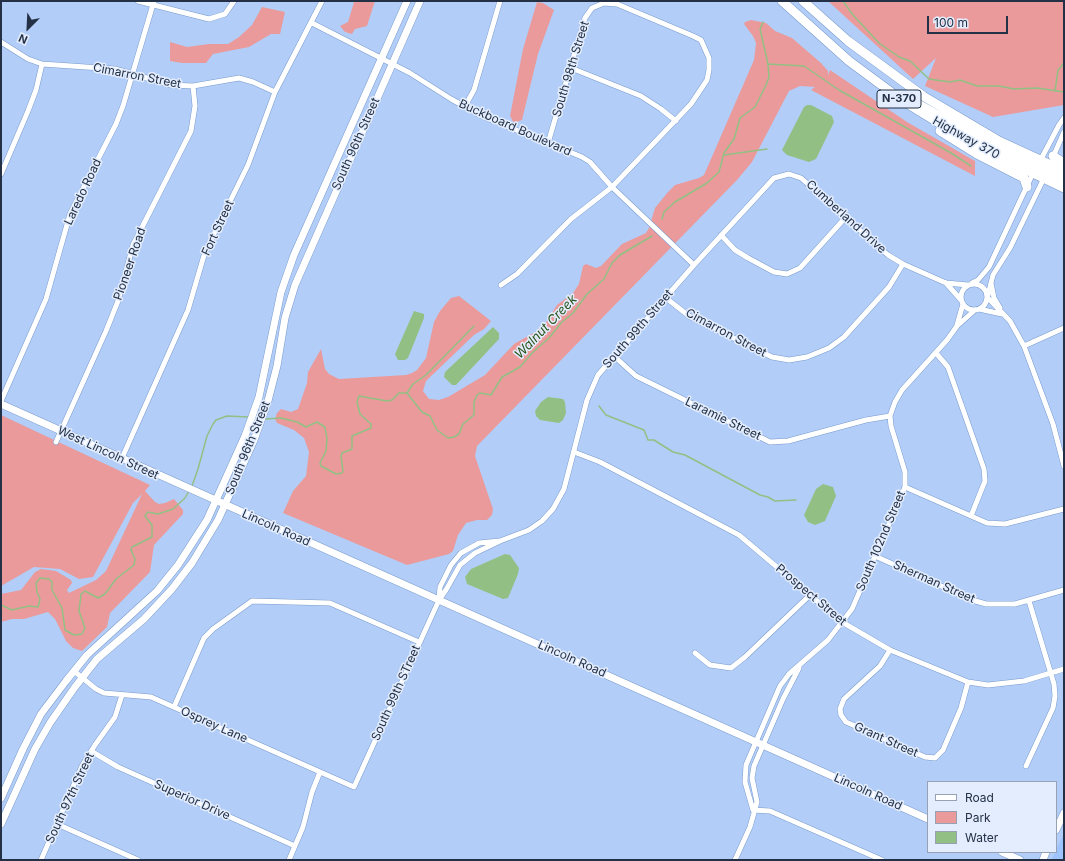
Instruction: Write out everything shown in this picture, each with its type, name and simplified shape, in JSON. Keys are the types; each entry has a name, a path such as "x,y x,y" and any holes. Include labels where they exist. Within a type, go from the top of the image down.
{"highway":[{"name":"Highway 370","path":"782,1 832,47 887,90 975,145 1042,169 1064,171"},
{"name":"Highway 370","path":"803,1 848,41 923,96 999,141 1042,169 1064,188"},
{"path":"887,90 917,103 1005,151 1064,180"},
{"path":"903,101 931,125 958,143 1024,178 1027,187"},
{"path":"1054,156 1064,163"}],"main road":[{"name":"South 96th Street","path":"1,798 23,749 41,714 87,655 124,623 166,580 196,538 215,501 245,436 259,397 281,292 294,255 407,1"},
{"name":"South 96th Street","path":"1,824 35,749 50,723 97,659 144,619 172,589 202,548 225,505 254,440 268,401 277,366 285,318 295,285 420,1"},
{"name":"West Lincoln Street","path":"1,404 215,501"},
{"name":"Lincoln Road","path":"215,501 927,819"},
{"path":"1057,828 1064,813"},
{"path":"1004,853 1020,860"}],"street":[{"path":"138,1 153,3 209,19 225,14 234,1"},
{"name":"Fort Street","path":"122,458 188,310 206,252 248,165 275,92 312,23 322,1"},
{"path":"465,106 477,80 500,1"},
{"name":"Laredo Road","path":"1,401 46,299 70,214 116,124 133,74 153,3"},
{"name":"South 98th Street","path":"548,143 585,18 592,8 604,3 617,4 701,40 709,58 710,70 707,80 676,121"},
{"name":"Buckboard Boulevard","path":"312,23 392,64 482,116 590,162 612,187 694,265"},
{"name":"Cimarron Street","path":"1,42 28,59 42,64 103,67 171,85 193,86 239,78 253,82 275,92"},
{"path":"1,174 36,90 42,64"},
{"path":"501,285 518,274 571,219 612,187 676,121 661,109 640,96 570,68"},
{"name":"Pioneer Road","path":"56,442 118,301 133,245 191,131 195,106 193,86"},
{"path":"890,416 902,390 957,326 986,304 993,275 1010,248 1059,125 1064,118"},
{"path":"957,326 962,302 962,291 970,284 978,280 989,267 1027,187 1054,156 1064,132"},
{"name":"Cumberland Drive","path":"789,174 801,178 874,245 902,264 946,283 970,284"},
{"name":"South 99th Street","path":"438,600 446,590 460,565 475,553 500,541 529,530 548,515 561,496 587,400 598,375 694,265 774,178 789,174"},
{"path":"722,235 735,250 748,258 774,272 787,274 800,268 845,218"},
{"name":"Cimarron Street","path":"666,298 689,316 772,357 789,360 807,357 829,348 844,337 889,287 902,264"},
{"name":"Cumberland Drive","path":"946,283 962,302"},
{"path":"991,283 994,298 1003,314"},
{"path":"970,284 984,287 988,296 1010,321 1024,346 1053,424 1064,466"},
{"path":"962,302 966,307 1003,314"},
{"path":"1024,346 1064,328"},
{"path":"936,352 948,368 984,469 985,481 971,516"},
{"name":"Laramie Street","path":"614,356 636,376 770,442 788,441 866,420 890,416"},
{"name":"South 102nd Street","path":"754,810 747,792 745,773 759,743 783,682 828,640 852,609 905,487 905,472 893,436 890,416"},
{"name":"Prospect Street","path":"574,452 600,462 739,535 842,622 890,650 968,682 988,685 1007,684 1064,669"},
{"path":"905,487 987,523 1005,524 1064,509"},
{"name":"Sherman Street","path":"875,556 972,600 986,604 1000,605 1029,600 1064,590"},
{"path":"695,653 710,665 731,668 745,657 810,595"},
{"name":"South 99th STreet","path":"354,787 438,600"},
{"path":"1026,766 1053,708 1055,696 1051,673 1029,600"},
{"path":"174,707 204,638 213,629 252,601 330,603 419,642"},
{"name":"Grant Street","path":"890,650 880,666 844,699 840,709 841,715 846,722 925,757 935,758 943,750 961,708 968,682"},
{"name":"Osprey Lane","path":"74,671 104,693 151,697 354,787"},
{"name":"South 97th Street","path":"41,860 76,779 91,751 115,716 122,695"},
{"name":"Superior Drive","path":"91,751 118,767 295,846"},
{"path":"289,860 304,827 312,792 320,772"},
{"path":"735,860 750,827 754,810 770,811 882,860"},
{"path":"57,824 138,860"}],"shaded area":[{"path":"1064,833 1064,860 1052,859 1055,853 1057,853 1057,848"}],"green space":[{"path":"375,1 367,26 355,29 352,34 345,32 340,26 348,22 354,2"},
{"path":"828,1 1064,1 1064,105 993,117 925,86 936,58 913,79"},
{"path":"537,2 543,3 554,10 538,54 522,120 514,123 510,116 523,49"},
{"path":"262,7 285,12 280,34 271,34 249,47 213,54 206,63 182,63 170,61 170,42 187,47 209,44 228,44 239,37 252,25"},
{"path":"751,20 766,23 775,31 792,38 821,63 828,71 828,75 830,70 907,122 975,161 975,176 811,90 815,87 800,86 789,91 752,162 737,180 477,446 475,456 493,509 492,515 487,520 477,520 466,523 458,535 453,551 449,554 407,565 283,513 293,491 306,476 309,452 304,438 294,430 277,423 275,419 277,413 281,409 291,412 298,409 307,383 308,372 321,349 325,369 329,374 339,379 406,375 412,373 417,370 426,358 434,322 440,311 451,298 459,296 491,321 484,329 474,335 426,381 423,391 429,399 439,400 448,397 485,375 514,344 537,331 545,324 557,305 573,293 579,284 583,266 586,264 596,268 601,266 622,244 646,233 655,208 675,185 699,178 704,175 754,60 756,43 753,36 744,24 745,22"},
{"path":"1,415 150,485 145,491 155,502 159,504 174,499 183,510 183,514 154,545 150,572 110,613 107,627 82,651 73,648 66,641 55,619 48,612 24,619 12,619 1,622 1,594 21,590 35,572 41,569 56,571 71,580 72,583 67,590 69,593 96,580 106,571 142,494 133,503 93,577 79,579 60,569 34,567 1,586"}],"water":[{"path":"811,105 832,116 834,122 816,159 809,162 787,155 782,150 804,107"},
{"path":"414,311 424,314 424,318 408,358 405,360 398,360 395,354"},
{"path":"493,327 499,333 499,339 456,385 452,385 444,377 445,372"},
{"path":"548,397 563,399 565,402 566,413 563,420 559,423 540,420 536,416 535,411 541,402"},
{"path":"823,484 833,487 836,496 825,521 815,525 808,522 804,515 816,489"},
{"path":"505,554 510,555 519,568 508,598 503,599 467,584 465,577 471,569"}],"waterway":[{"path":"843,1 853,15 879,43 899,57 910,61 929,79 950,82 960,80 977,86 999,86 1014,89 1037,88 1064,92"},
{"name":"Walnut Creek","path":"662,219 664,212 675,202 707,183 719,172 724,153 734,139 740,118 755,107 769,77 768,64 760,29 763,22"},
{"path":"1055,91 1058,70 1064,63"},
{"path":"768,64 804,66 839,90 951,153 971,166"},
{"path":"724,155 767,149"},
{"name":"Walnut Creek","path":"265,419 281,418 297,422 306,427 317,422 325,427 327,439 326,451 320,463 321,466 336,474 342,473 343,471 341,456 342,453 352,449 352,436 371,428 371,424 360,414 357,402 359,396 387,401 392,400 399,393 407,393 422,412 430,416 437,430 448,438 454,437 459,434 463,424 474,415 474,402 477,395 480,393 491,395 502,377 520,367 532,353 549,338 561,323 573,313 587,294 604,279 612,263 620,255 652,236"},
{"path":"407,393 413,384 426,375 474,326"},
{"path":"599,406 606,415 644,430 648,440 654,440 673,452 685,455 760,495 775,501 796,500"},
{"name":"Walnut Creek","path":"192,486 207,436 216,420 227,416 249,417"},
{"name":"Walnut Creek","path":"1,605 12,610 29,606 38,607 40,599 37,592 36,583 40,578 49,579 52,582 52,590 62,608 65,630 74,635 82,634 85,628 79,611 81,594 85,591 98,598 105,594 116,579 134,565 135,559 131,550 132,547 152,537 152,525 145,516 146,514 148,512 158,514 173,509 185,498 189,491"}]}
